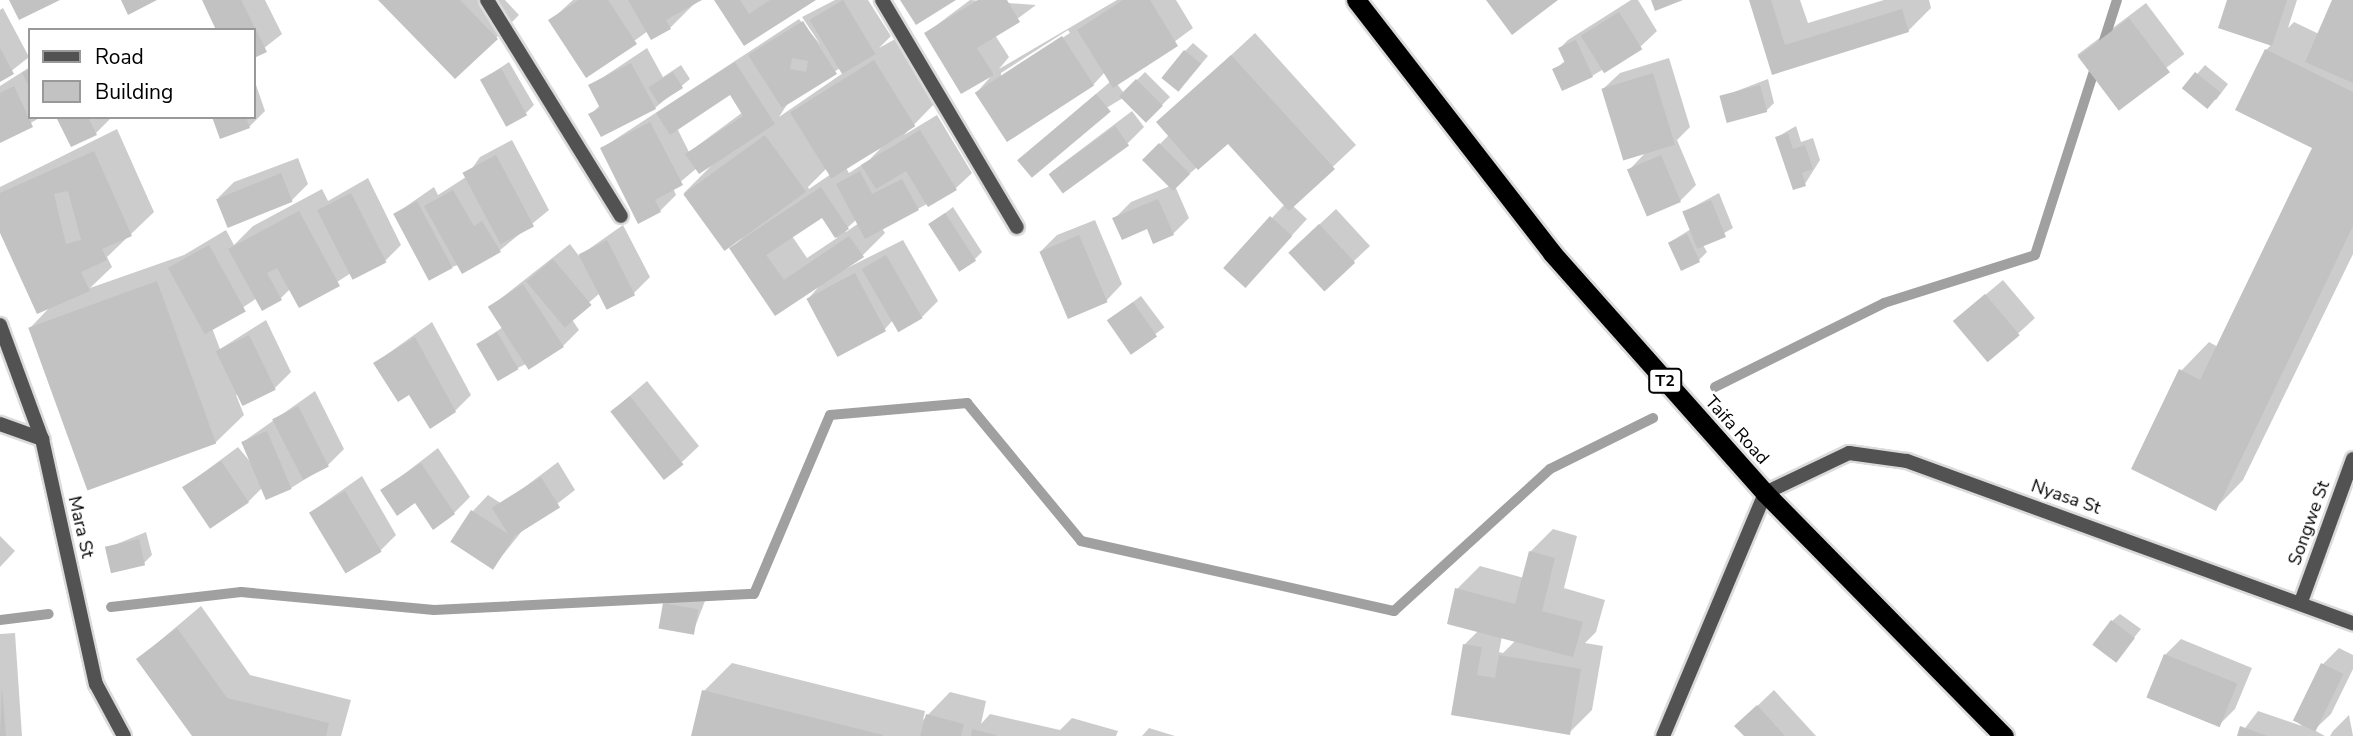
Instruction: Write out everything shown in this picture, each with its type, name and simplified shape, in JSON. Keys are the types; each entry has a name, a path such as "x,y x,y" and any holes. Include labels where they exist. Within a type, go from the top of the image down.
{"highway":[{"name":"Taifa Road","path":"1356,0 1552,253 1765,493 2004,736"}],"street":[{"path":"487,0 621,216"},
{"path":"882,0 1017,227"},
{"name":"Mara St","path":"0,325 42,439 96,684 124,736"},
{"path":"0,424 42,439"},
{"name":"Nyasa St","path":"1765,493 1849,453 1907,461 2302,600 2353,623"},
{"name":"Songwe St","path":"2302,600 2353,459"},
{"path":"1663,736 1765,493"}],"building":[{"path":"9,0 60,0 19,20"},
{"path":"121,0 157,0 128,15"},
{"path":"202,0 241,0 255,28 215,28"},
{"path":"378,0 460,0 498,39 455,79"},
{"path":"579,0 608,0 637,44 586,78 548,20"},
{"path":"628,0 702,0 666,20 671,29 651,40"},
{"path":"714,0 740,0 749,14 770,0 816,0 744,46"},
{"path":"843,0 875,54 842,74 810,20"},
{"path":"900,0 956,0 916,25"},
{"path":"978,0 1007,0 1020,22 977,48 994,75 961,94 924,33"},
{"path":"1123,0 1150,0 1178,46 1113,88 1077,30"},
{"path":"1486,0 1558,0 1512,35"},
{"path":"1651,0 1683,0 1655,11"},
{"path":"1749,0 1771,0 1785,45 1902,9 1909,32 1772,75"},
{"path":"2227,0 2287,0 2272,46 2218,28"},
{"path":"2332,0 2353,0 2353,83 2305,62"},
{"path":"1619,12 1642,49 1604,73 1581,36"},
{"path":"2129,18 2170,72 2119,111 2078,57"},
{"path":"803,21 837,74 782,108 748,55","holes":["792,58 808,61 806,72 790,69"]},
{"path":"256,30 267,52 256,57"},
{"path":"1062,36 1094,85 1007,142 975,93"},
{"path":"1576,40 1593,77 1562,91 1552,69 1565,63 1558,48"},
{"path":"0,48 14,74 0,82"},
{"path":"2265,49 2353,92 2353,226 2216,511 2131,469 2179,369 2200,380 2312,148 2235,110"},
{"path":"1184,50 1201,64 1178,92 1161,78"},
{"path":"1231,55 1335,169 1289,211 1228,144 1198,170 1156,122"},
{"path":"874,60 915,126 831,179 790,112"},
{"path":"735,62 775,124 699,174 685,154 743,116 730,95 670,135 656,113"},
{"path":"631,63 656,109 601,137 588,114 600,108 588,85"},
{"path":"501,68 527,115 506,127 480,80"},
{"path":"28,70 28,85 22,73"},
{"path":"673,72 683,88 658,103 648,87"},
{"path":"2195,72 2221,93 2207,109 2182,88"},
{"path":"1653,73 1675,145 1623,161 1601,89"},
{"path":"1136,79 1163,106 1146,123 1119,96"},
{"path":"1760,85 1767,112 1727,123 1719,96"},
{"path":"14,86 33,127 0,143 0,93"},
{"path":"1096,94 1111,112 1032,178 1017,160"},
{"path":"57,119 89,119 97,135 71,147"},
{"path":"213,119 247,119 250,128 220,139"},
{"path":"650,122 683,185 655,200 661,212 638,224 600,148"},
{"path":"1115,126 1129,145 1063,194 1049,174"},
{"path":"920,130 957,190 928,207 906,171 876,189 861,165"},
{"path":"1788,133 1793,149 1805,145 1813,169 1802,173 1806,186 1793,190 1775,137"},
{"path":"765,135 806,192 724,251 683,194"},
{"path":"1159,143 1190,174 1173,191 1142,160"},
{"path":"94,151 132,236 102,249 107,260 81,272 90,291 37,314 0,233 0,193","holes":["68,191 81,240 66,244 54,194"]},
{"path":"496,155 534,227 500,244 462,173"},
{"path":"1661,155 1681,202 1647,216 1627,169"},
{"path":"860,171 872,194 902,179 919,210 865,239 836,184"},
{"path":"281,173 293,202 228,228 216,199"},
{"path":"821,187 849,229 835,238 822,218 766,255 784,280 849,236 864,257 775,316 729,248"},
{"path":"453,190 474,226 482,221 501,252 462,274 424,206"},
{"path":"351,193 386,262 353,280 317,210"},
{"path":"1158,199 1174,235 1153,244 1147,229 1122,240 1112,218"},
{"path":"1711,200 1726,237 1697,249 1682,212"},
{"path":"417,201 453,268 429,281 393,214"},
{"path":"299,211 340,286 299,308 277,268 267,273 282,300 262,311 228,249"},
{"path":"945,213 976,261 959,272 928,224"},
{"path":"1270,216 1292,236 1245,288 1223,268"},
{"path":"1319,224 1355,263 1324,291 1288,253"},
{"path":"1687,234 1700,262 1681,271 1668,243"},
{"path":"1079,235 1108,302 1068,319 1039,252"},
{"path":"607,240 635,295 607,310 578,255"},
{"path":"209,245 246,311 205,334 168,268"},
{"path":"886,255 922,318 898,332 862,269"},
{"path":"553,259 592,305 565,327 526,281"},
{"path":"855,273 886,331 837,357 806,299"},
{"path":"157,281 216,444 87,490 28,328"},
{"path":"523,284 564,347 529,370 488,307"},
{"path":"1985,294 2020,335 1988,362 1953,321"},
{"path":"1133,302 1157,336 1131,355 1107,320"},
{"path":"497,332 518,369 498,381 476,344"},
{"path":"249,335 276,390 242,406 216,351"},
{"path":"415,337 456,412 430,429 409,395 398,402 373,363"},
{"path":"630,396 684,465 664,480 610,411"},
{"path":"298,406 329,467 303,480 272,419"},
{"path":"267,431 292,489 266,500 241,442"},
{"path":"221,461 249,502 210,529 182,487"},
{"path":"421,463 455,514 433,530 415,503 397,516 380,490"},
{"path":"541,477 560,508 511,538 492,508"},
{"path":"345,491 382,552 346,573 309,513"},
{"path":"471,510 514,538 493,570 450,542"},
{"path":"139,539 145,565 111,573 105,547"},
{"path":"1529,551 1555,558 1542,611 1583,622 1573,657 1447,624 1455,588 1515,604"},
{"path":"663,603 698,609 694,635 658,629"},
{"path":"2111,620 2135,638 2116,663 2092,645"},
{"path":"177,628 227,698 329,723 326,736 192,736 136,659"},
{"path":"1463,644 1482,647 1477,675 1495,678 1499,655 1581,669 1570,735 1451,715"},
{"path":"2164,654 2237,684 2220,727 2146,698"},
{"path":"2321,663 2343,674 2315,731 2293,721"},
{"path":"2,687 6,736 0,736"},
{"path":"702,690 883,735 883,736 691,736"},
{"path":"1757,705 1785,736 1744,736 1734,726"},
{"path":"926,714 964,724 961,736 920,736"},
{"path":"2240,726 2267,736 2237,736"},
{"path":"972,729 996,735 996,736 971,736"}],"waterway":[{"path":"2101,50 2117,0"},
{"path":"1715,387 1884,303 2035,255 2096,65"},
{"path":"111,607 241,592 434,610 754,594 830,415 967,403 1081,541 1394,611 1550,469 1653,418"},
{"path":"0,620 49,614"}]}
